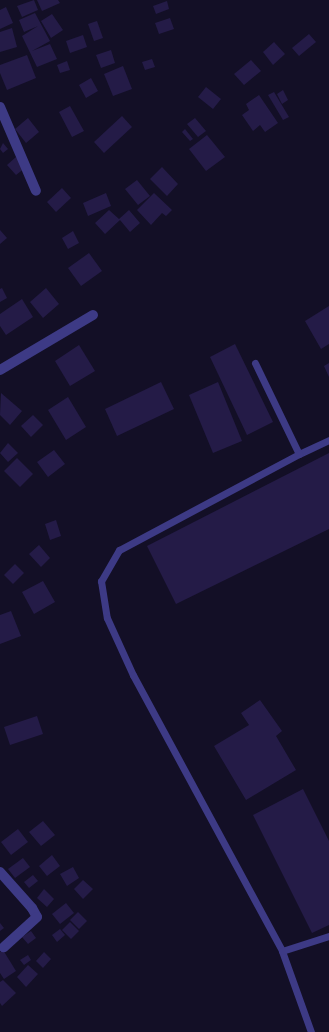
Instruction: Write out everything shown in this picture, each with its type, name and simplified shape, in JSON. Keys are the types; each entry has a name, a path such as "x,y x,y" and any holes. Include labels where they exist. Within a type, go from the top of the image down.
{"street":[{"path":"0,107 36,191"},
{"path":"0,370 93,315"},
{"path":"0,872 37,917 4,947"}],"lane":[{"path":"255,363 299,454"},
{"path":"311,1032 282,951 133,675 107,618 101,580 120,550 299,454 329,440"},
{"path":"282,951 329,936"}],"building":[{"path":"34,0 38,10 22,17 17,6"},
{"path":"37,0 58,0 60,3 42,11"},
{"path":"167,1 169,9 156,14 153,6"},
{"path":"6,7 13,23 0,29 0,10"},
{"path":"35,13 50,41 32,51 50,44 57,59 37,67 22,36 38,26 24,32 19,20"},
{"path":"52,14 63,30 51,38 41,21"},
{"path":"170,18 174,29 159,34 155,23"},
{"path":"97,21 103,38 94,41 88,24"},
{"path":"12,28 17,47 0,52 0,32"},
{"path":"309,34 316,42 299,56 292,48"},
{"path":"83,35 87,47 70,53 66,41"},
{"path":"274,42 285,54 273,65 263,52"},
{"path":"111,50 115,63 101,68 96,55"},
{"path":"27,55 36,78 7,90 0,73 0,65"},
{"path":"152,59 155,67 145,70 142,62"},
{"path":"251,60 261,71 244,85 234,74"},
{"path":"67,61 70,70 60,73 57,65"},
{"path":"123,66 132,89 113,96 104,74"},
{"path":"91,78 98,91 86,98 79,85"},
{"path":"206,87 221,99 213,109 198,97"},
{"path":"283,90 288,100 282,104 277,94"},
{"path":"274,92 289,117 283,120 268,95"},
{"path":"259,95 278,123 265,132 260,125 253,131 242,115 249,110 246,104"},
{"path":"70,106 84,131 72,137 59,112"},
{"path":"122,116 132,127 104,153 94,142"},
{"path":"28,118 39,132 26,143 15,129"},
{"path":"195,118 206,131 198,137 187,124"},
{"path":"185,129 193,139 190,141 182,132"},
{"path":"207,135 225,157 206,171 189,149"},
{"path":"3,143 8,149 3,153 0,149"},
{"path":"16,157 25,168 16,175 7,165"},
{"path":"162,167 178,184 167,196 150,179"},
{"path":"137,180 150,196 138,205 125,189"},
{"path":"62,188 71,198 56,212 47,202"},
{"path":"106,193 111,206 88,216 83,203"},
{"path":"154,193 172,210 166,216 162,213 151,225 137,210"},
{"path":"109,210 119,219 129,210 140,223 130,232 120,220 105,234 95,223"},
{"path":"0,230 7,238 0,244"},
{"path":"73,231 79,243 68,249 62,238"},
{"path":"89,253 102,271 81,286 68,268"},
{"path":"2,288 7,298 0,302 0,289"},
{"path":"46,288 59,304 43,318 30,302"},
{"path":"22,299 33,317 6,335 0,326 0,314"},
{"path":"329,306 329,344 321,349 305,321"},
{"path":"235,344 273,422 247,435 210,357"},
{"path":"79,345 95,371 70,386 55,361"},
{"path":"329,363 329,377 324,366"},
{"path":"161,382 174,409 117,436 105,409"},
{"path":"218,382 242,441 213,453 189,395"},
{"path":"1,393 22,411 10,425 0,415"},
{"path":"68,397 86,427 66,440 48,410"},
{"path":"33,415 43,425 31,437 21,426"},
{"path":"8,443 18,453 8,462 0,453"},
{"path":"54,450 65,464 48,477 37,462"},
{"path":"329,453 329,529 176,604 147,546"},
{"path":"17,458 33,474 20,487 4,471"},
{"path":"56,520 61,536 50,540 45,524"},
{"path":"39,545 50,558 41,567 29,554"},
{"path":"15,564 24,573 13,584 4,575"},
{"path":"43,581 55,602 34,614 22,592"},
{"path":"11,611 21,636 0,644 0,615"},
{"path":"260,700 282,731 276,736 296,770 246,800 214,746 249,725 241,713"},
{"path":"37,716 43,734 10,745 4,727"},
{"path":"303,789 329,841 329,925 312,933 253,815"},
{"path":"43,821 55,835 41,846 29,832"},
{"path":"18,829 28,842 11,855 1,842"},
{"path":"52,855 60,866 47,876 39,866"},
{"path":"23,858 30,867 15,878 8,869"},
{"path":"73,867 79,878 67,886 60,874"},
{"path":"33,875 38,881 29,888 24,882"},
{"path":"83,880 93,889 83,899 74,889"},
{"path":"44,889 54,899 47,907 37,898"},
{"path":"66,903 74,913 60,924 52,914"},
{"path":"78,912 87,921 79,929 70,920"},
{"path":"70,922 79,931 71,939 62,930"},
{"path":"0,923 4,928 0,931"},
{"path":"60,929 65,935 57,942 52,935"},
{"path":"31,931 36,938 28,944 22,937"},
{"path":"3,950 16,971 4,979 0,973 0,952"},
{"path":"44,952 51,959 43,968 36,961"},
{"path":"28,955 31,960 24,965 20,960"},
{"path":"28,965 38,974 26,987 17,977"},
{"path":"3,980 16,993 2,1006 0,1003 0,982"}]}
